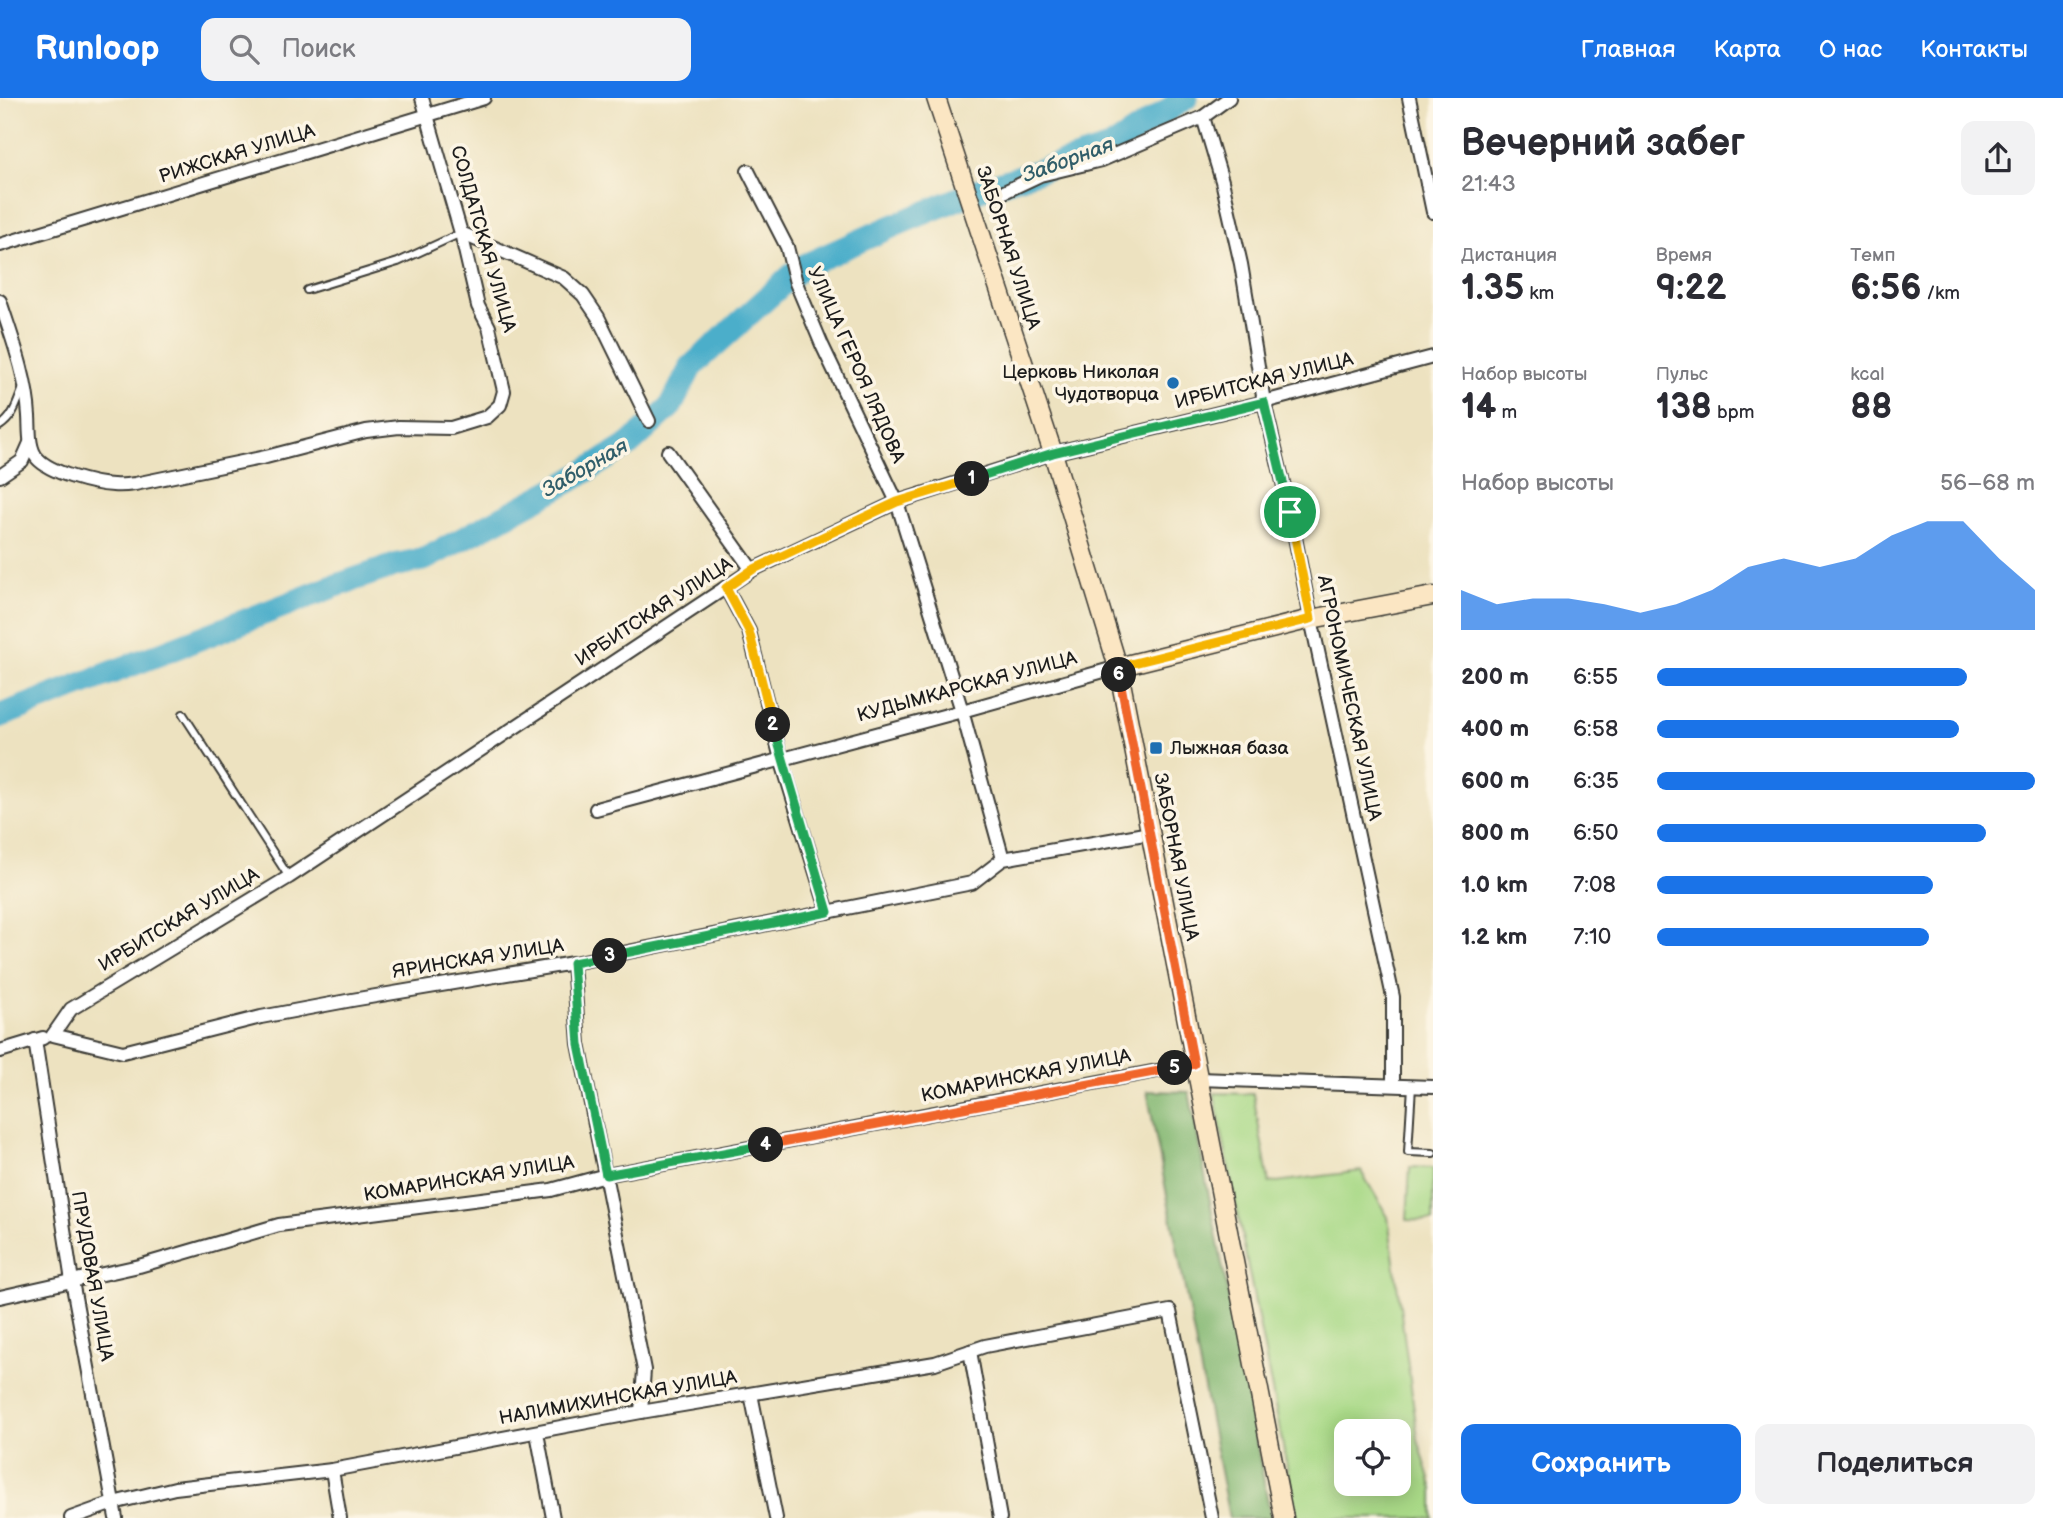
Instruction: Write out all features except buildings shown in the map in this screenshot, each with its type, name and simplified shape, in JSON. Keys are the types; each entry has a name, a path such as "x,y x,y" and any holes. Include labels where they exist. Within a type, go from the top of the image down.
{"street":[{"name":"СОЛДАТСКАЯ УЛИЦА","path":"30,443 36,457 49,468 115,486 266,457 366,431 399,427 451,428 487,416 500,405 504,391 489,327 478,306 461,233 422,98"},
{"name":"РИЖСКАЯ УЛИЦА","path":"0,245 484,98"},
{"name":"ЗАБОРНАЯ УЛИЦА","path":"936,98 1053,453 1118,667 1284,1518"},
{"path":"1004,192 1040,175 1102,160 1203,117 1229,98"},
{"path":"1409,98 1433,212"},
{"name":"АГРОНОМИЧЕСКАЯ УЛИЦА","path":"1203,117 1222,181 1241,264 1264,402 1290,512 1393,997 1393,1084"},
{"name":"УЛИЦА ГЕРОЯ ЛЯДОВА","path":"748,171 787,247 796,283 817,333 897,502 962,711 1003,859"},
{"path":"461,233 564,278 583,295 598,317 649,421"},
{"path":"0,301 18,359 29,409 30,443 22,461 0,476"},
{"name":"ИРБИТСКАЯ УЛИЦА","path":"53,1035 71,1009 289,877 752,570 897,502 1053,453 1264,402 1433,357"},
{"path":"668,452 752,570"},
{"path":"726,588 749,631 781,759 828,912"},
{"name":"КУДЫМКАРСКАЯ УЛИЦА","path":"596,809 1118,667 1311,619 1433,596"},
{"name":"ЯРИНСКАЯ УЛИЦА","path":"53,1035 124,1052 261,1017 573,963 972,883 1003,859 1150,833"},
{"path":"573,963 579,1044 644,1370 641,1412"},
{"path":"0,1052 53,1035"},
{"name":"ПРУДОВАЯ УЛИЦА","path":"35,1040 72,1281 116,1518"},
{"name":"КОМАРИНСКАЯ УЛИЦА","path":"0,1297 139,1266 279,1225 551,1190 606,1175 1196,1071 1433,1087"},
{"name":"НАЛИМИХИНСКАЯ УЛИЦА","path":"71,1518 113,1503 175,1488 332,1470 641,1412 935,1363 985,1346 1170,1311 1212,1518"},
{"path":"970,1351 1000,1518"},
{"path":"751,1394 776,1518"},
{"path":"537,1433 554,1518"},
{"path":"332,1470 340,1518"}],"lane":[{"path":"307,290 398,262 461,233"},
{"path":"0,426 9,419 24,386"},
{"path":"183,714 289,877"},
{"path":"1412,1086 1408,1152 1433,1153"}],"green space":[{"path":"1147,1091 1189,1092 1271,1518 1229,1518"},
{"path":"1214,1093 1253,1094 1269,1183 1361,1171 1388,1217 1418,1439 1433,1490 1433,1518 1297,1518"},
{"path":"1410,1167 1433,1168 1433,1221 1407,1220"}],"waterway":[{"name":"Заборная","path":"0,716 332,587 396,565 425,559 570,481 630,444 671,406 691,367 801,267 984,188 1111,148 1186,98"}],"place":[{"name":"Церковь Николая Чудотворца","path":"1173,383"},
{"name":"Лыжная база","path":"1156,748"}],"route":[{"path":"1264,402 1290,512 1311,619 1118,667 1194,1064 606,1175 579,1044 573,963 828,912 781,759 749,631 726,588 752,570 897,502 1053,453 1264,402"}]}
